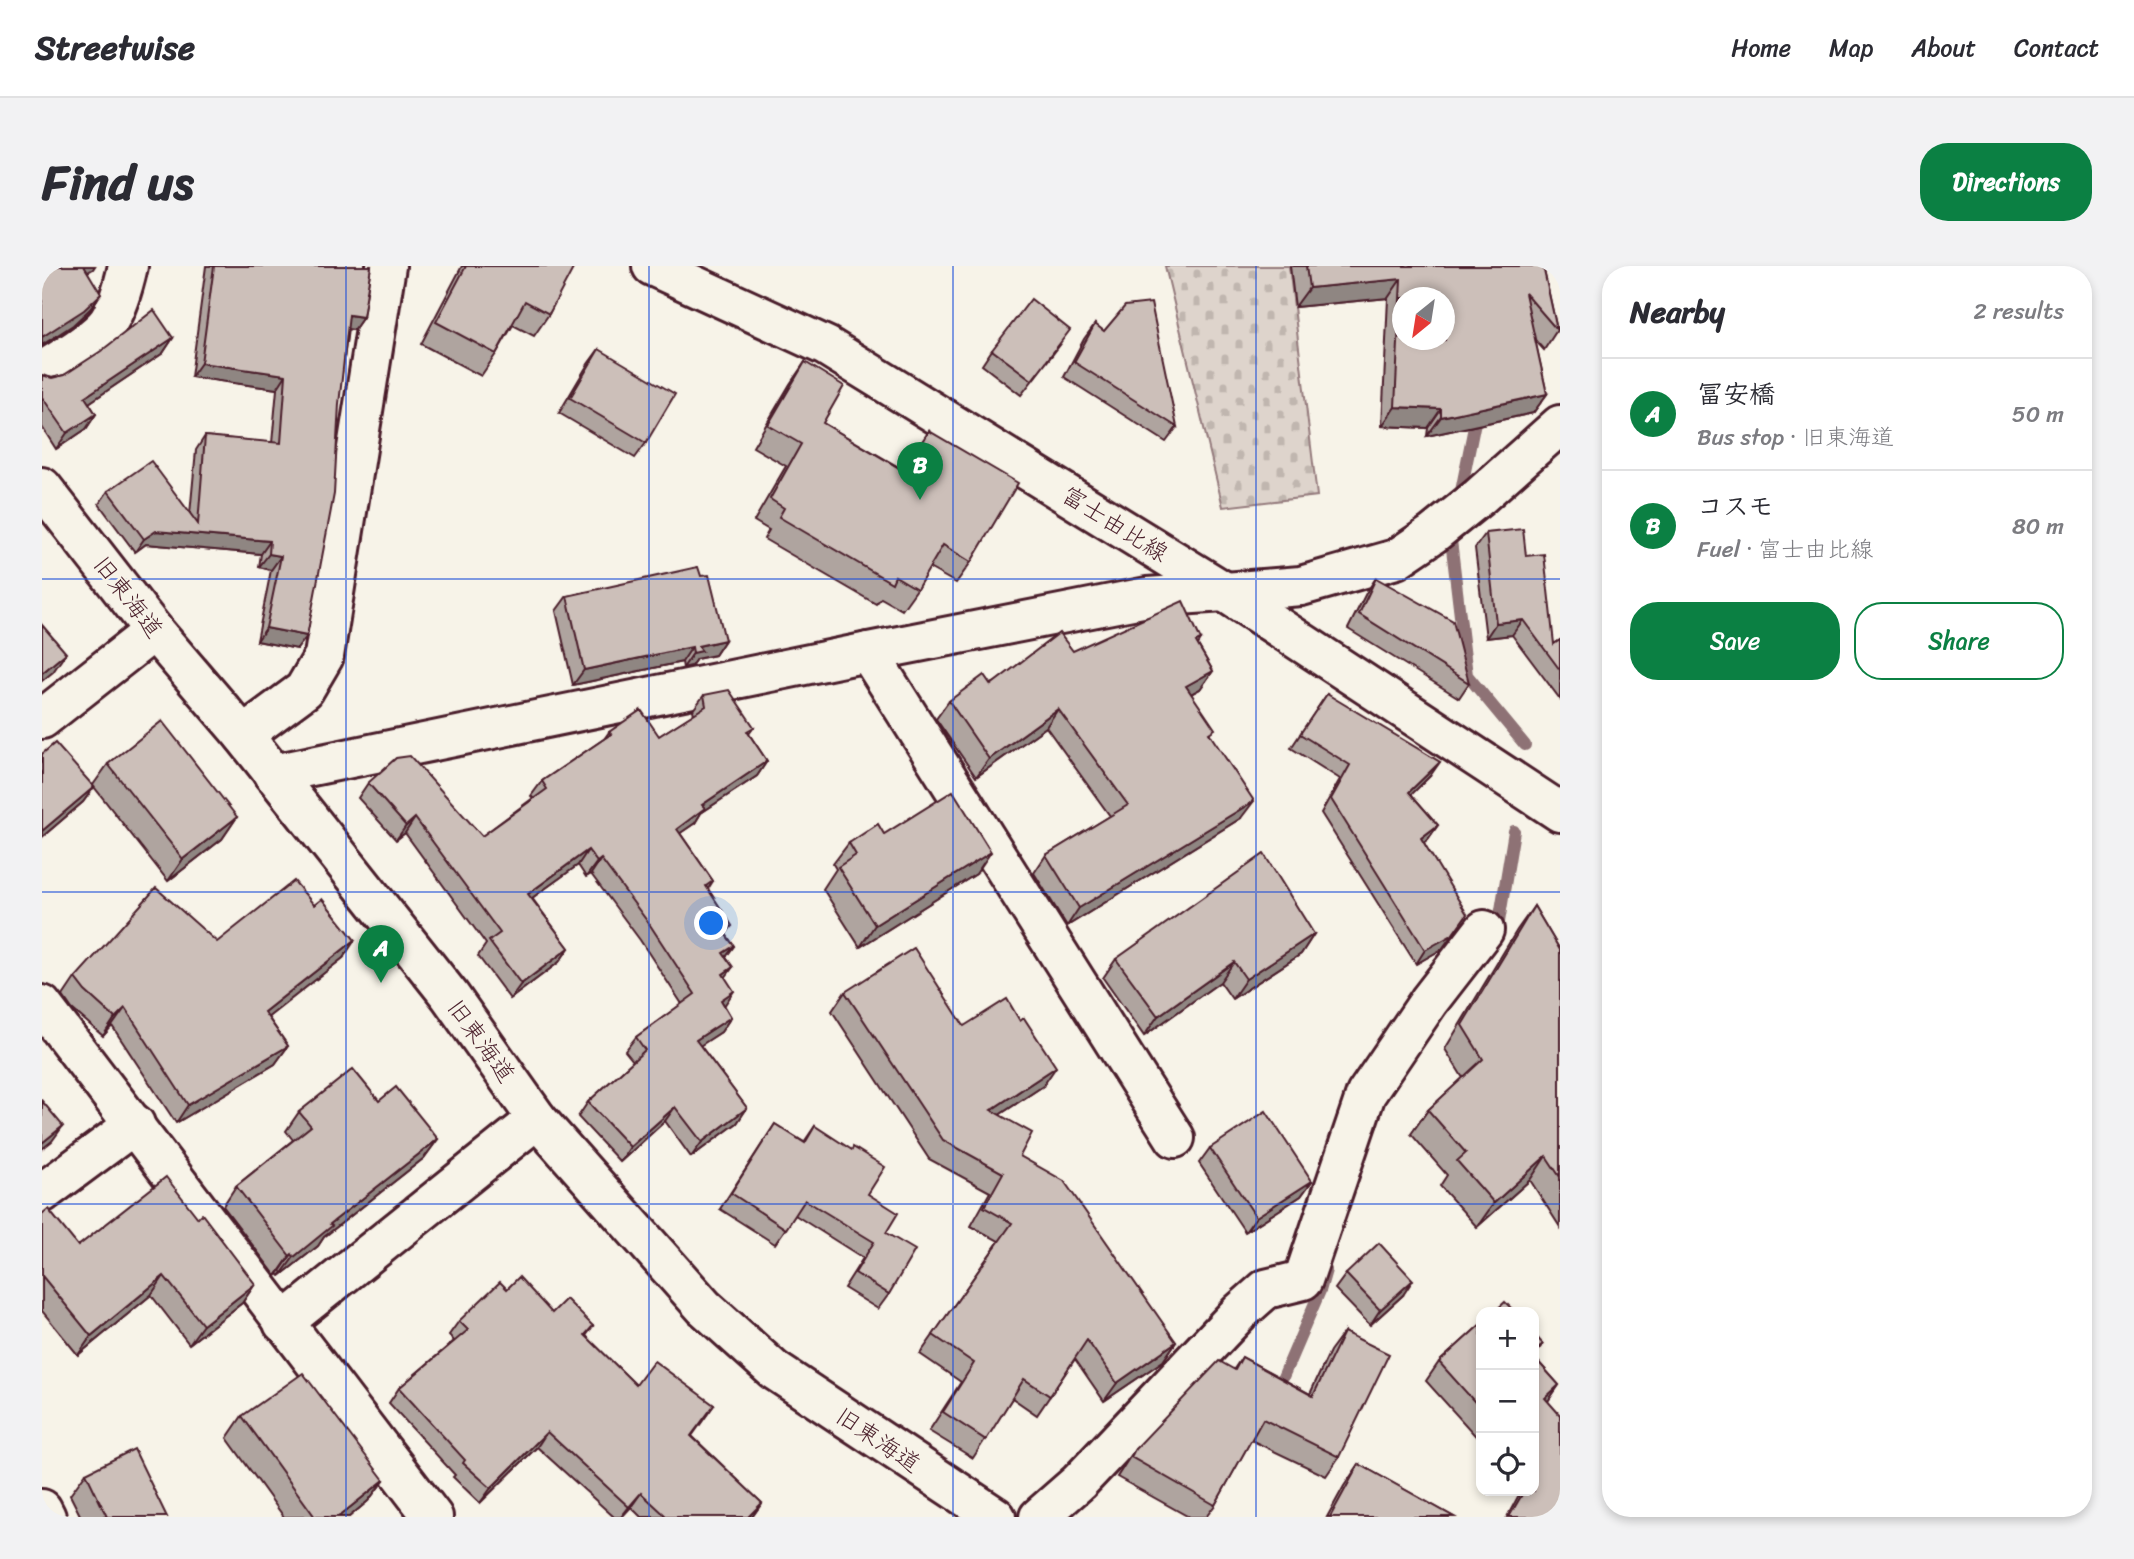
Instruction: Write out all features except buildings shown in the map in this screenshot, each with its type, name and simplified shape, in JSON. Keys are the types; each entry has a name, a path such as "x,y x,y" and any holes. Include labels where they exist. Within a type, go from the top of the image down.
{"street":[{"path":"42,371 73,352 107,323 128,266"},
{"path":"243,734 303,690 324,656 386,266"},
{"name":"富士由比線","path":"652,266 826,346 1225,592 1560,812"},
{"path":"273,774 1147,597 1301,586 1396,559 1433,534 1479,497 1560,425"},
{"name":"旧東海道","path":"42,486 154,631 243,734 450,996 537,1119 704,1307 774,1370 996,1517"},
{"path":"42,719 154,631"},
{"path":"868,652 1175,1138"},
{"path":"1039,1517 1079,1482 1240,1312 1266,1289 1303,1280 1366,1094 1429,1001 1484,930"},
{"path":"42,1005 433,1517"},
{"path":"283,1323 537,1119"},
{"path":"42,1194 135,1124"},
{"path":"42,1509 46,1517"}],"green space":[{"path":"1165,266 1289,266 1317,496 1223,507"}],"waterway":[{"path":"1459,501 1477,412"},
{"path":"1454,529 1451,540 1467,675 1525,745"},
{"path":"1497,934 1514,831"},
{"path":"1283,1377 1320,1291 1326,1270"}],"place":[{"name":"コスモ","path":"920,500"},
{"name":"冨安橋","path":"381,983"}]}
